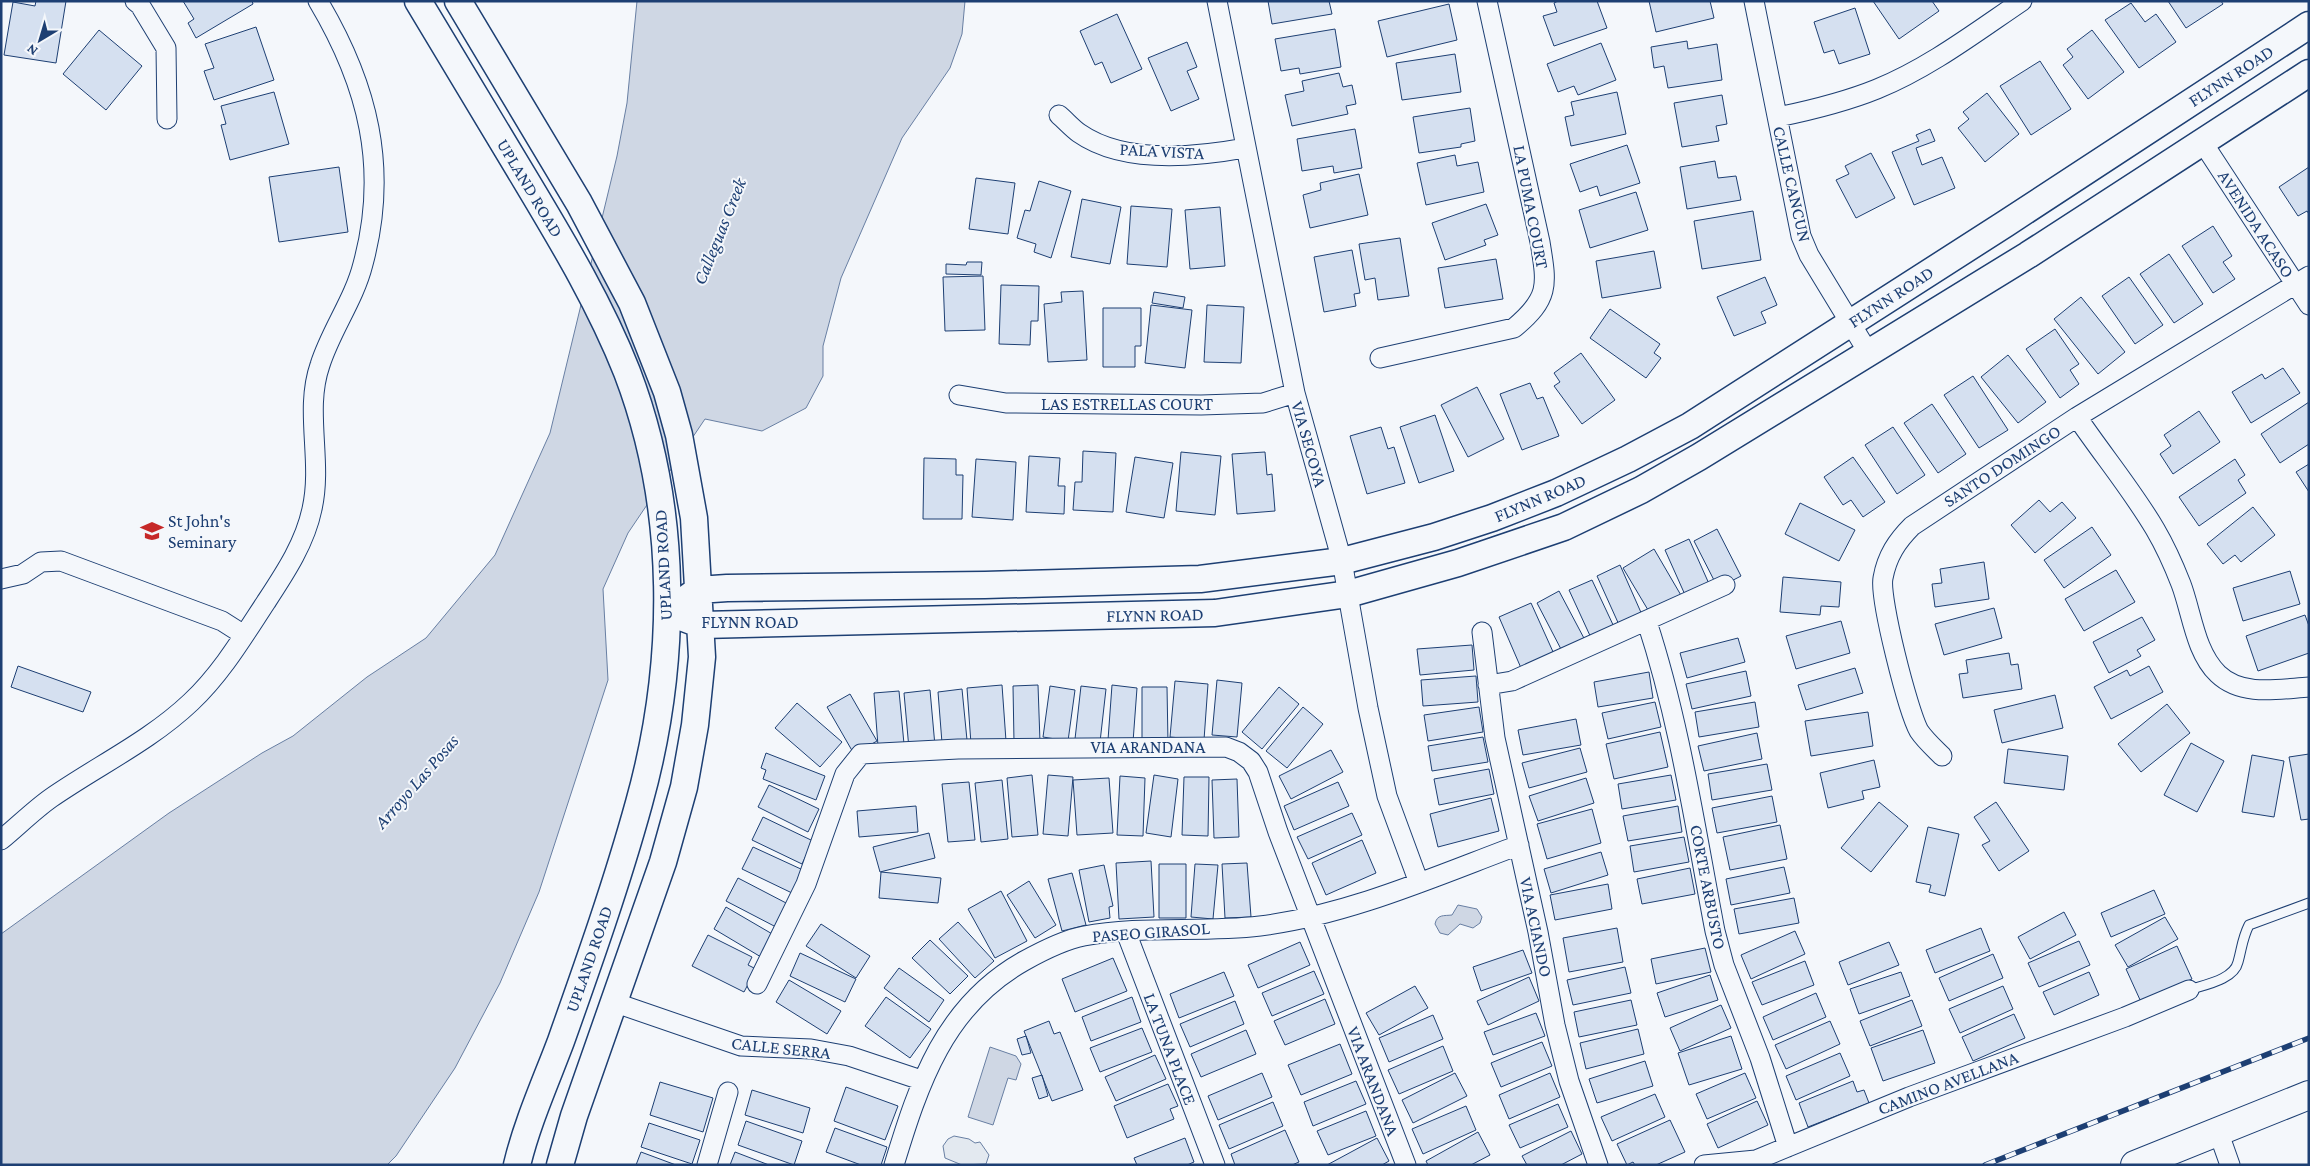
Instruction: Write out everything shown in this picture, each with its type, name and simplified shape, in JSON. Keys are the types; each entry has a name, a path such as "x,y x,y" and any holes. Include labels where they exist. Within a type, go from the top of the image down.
{"main road":[{"name":"UPLAND ROAD","path":"418,1 561,239 593,296 627,373 643,427 662,514 668,612 661,692 651,751 639,802 608,902 517,1165"},
{"name":"UPLAND ROAD","path":"458,1 610,257 650,344 679,435 694,518 702,625 701,681 684,787 663,862 574,1116 560,1165"},
{"name":"FLYNN ROAD","path":"668,612 698,590 1200,579 1342,562 1442,535 1556,493 1690,426 2309,25"},
{"name":"FLYNN ROAD","path":"668,612 702,625 1215,614 1348,594 1458,563 1564,526 1641,490 1699,458 2203,143 2309,73"},
{"path":"2135,1165 2309,1095"}],"street":[{"path":"135,1 140,5 166,48 166,119"},
{"path":"1,840 50,799 158,730 192,701 219,671 244,635 300,545 312,509 316,475 313,398 319,366 332,334 348,306 363,265 373,214 375,159 370,123 359,84 318,1"},
{"name":"VIA SECOYA","path":"1217,1 1295,393 1342,562 1368,708 1387,796 1419,883"},
{"name":"LA PUMA COURT","path":"1380,358 1514,328 1532,313 1542,298 1546,279 1540,242 1487,1"},
{"name":"CALLE CANCUN","path":"1754,1 1801,236 1809,255 1868,352"},
{"path":"1778,117 1839,103 1879,88 1922,67 2022,1"},
{"name":"PALA VISTA","path":"1059,115 1079,133 1116,151 1142,154 1211,154 1245,148"},
{"name":"AVENIDA ACASO","path":"2203,143 2302,280 2309,305"},
{"name":"SANTO DOMINGO","path":"1942,756 1919,731 1900,672 1883,588 1882,581 1888,558 1900,538 1912,526 2076,417 2302,280"},
{"name":"LAS ESTRELLAS COURT","path":"959,395 1006,403 1201,405 1263,403 1295,393"},
{"path":"2076,417 2155,529 2181,583 2200,646 2206,659 2219,675 2236,686 2256,690 2309,687"},
{"path":"1,578 23,574 41,562 61,561 222,620 244,635"},
{"path":"1488,685 1512,682 1724,586"},
{"name":"CORTE ARBUSTO","path":"1647,622 1664,675 1675,719 1715,932 1724,965 1760,1058 1788,1147"},
{"name":"VIA ACIANDO","path":"1482,632 1495,738 1564,1062 1598,1165"},
{"name":"VIA ARANDANA","path":"757,984 806,884 845,774 861,754 1060,748 1226,747 1245,756 1258,772 1278,832 1406,1165"},
{"name":"PASEO GIRASOL","path":"894,1165 921,1080 947,1032 972,999 1008,970 1041,951 1082,936 1126,932 1259,926 1312,917 1419,883 1519,845"},
{"name":"LA TUNA PLACE","path":"1126,932 1215,1165"},
{"name":"CAMINO AVELLANA","path":"1704,1165 1756,1160 1909,1097 2125,1017 2188,990"},
{"name":"CALLE SERRA","path":"613,1002 741,1046 811,1049 849,1056 921,1080"},
{"path":"707,1165 728,1092"},
{"path":"2218,1131 2230,1165"}],"lane":[{"path":"2188,990 2224,978 2238,965 2241,941 2249,925 2309,903"}],"shaded area":[{"path":"954,1136 969,1139 975,1143 980,1142 989,1155 986,1164 962,1165 945,1158 943,1146 948,1139"}],"water":[{"path":"637,1 965,1 962,34 950,68 902,138 841,278 823,346 823,376 806,408 762,431 705,419 628,533 603,589 608,680 539,892 500,983 455,1068 396,1156 387,1165 1,1165 1,934 169,813 262,753 293,736 367,677 426,638 495,555 550,433 617,156 627,103"},
{"path":"1458,905 1477,909 1482,917 1480,923 1473,928 1460,924 1448,935 1440,933 1435,924 1437,919 1441,916 1452,915"},
{"path":"990,1047 1016,1056 1021,1064 1016,1080 1008,1078 993,1125 968,1117"}],"building":[{"path":"36,1 66,1 56,63 4,55 13,2 35,6"},
{"path":"183,1 252,1 253,4 196,38 188,23 194,19"},
{"path":"1268,1 1329,1 1332,14 1272,24"},
{"path":"1558,1 1597,1 1607,28 1554,46 1543,16 1557,12 1554,3"},
{"path":"1649,1 1710,1 1714,18 1656,32"},
{"path":"1873,1 1932,1 1939,11 1899,39"},
{"path":"2168,1 2221,1 2223,4 2186,28"},
{"path":"2131,3 2145,22 2156,14 2176,42 2139,68 2105,20"},
{"path":"1449,4 1457,40 1387,57 1378,21"},
{"path":"1855,8 1870,54 1839,64 1834,50 1824,53 1814,22"},
{"path":"1117,14 1142,69 1111,83 1102,62 1095,65 1080,31"},
{"path":"256,27 274,80 214,100 204,71 214,68 205,44"},
{"path":"1335,29 1341,67 1300,74 1299,68 1281,71 1275,39"},
{"path":"99,30 142,66 106,110 63,74"},
{"path":"2092,30 2124,72 2088,99 2063,65 2073,57 2067,49"},
{"path":"1687,41 1688,49 1717,44 1722,80 1668,88 1664,66 1654,68 1651,47"},
{"path":"1187,42 1197,67 1187,71 1199,99 1171,111 1148,58"},
{"path":"1601,43 1616,80 1578,95 1574,86 1558,92 1547,64"},
{"path":"1455,54 1461,92 1402,100 1396,63"},
{"path":"2040,61 2071,109 2031,135 2000,86"},
{"path":"1339,73 1343,87 1352,85 1356,104 1346,106 1348,114 1292,126 1285,95 1304,91 1302,81"},
{"path":"274,92 289,144 230,160 221,125 226,124 221,106"},
{"path":"1617,92 1626,134 1571,146 1565,117 1574,115 1571,102"},
{"path":"1987,93 2019,134 1985,162 1958,128 1969,119 1963,112"},
{"path":"1722,95 1727,124 1716,126 1719,141 1682,147 1674,103"},
{"path":"1470,108 1475,141 1461,144 1461,147 1419,153 1413,117"},
{"path":"1355,129 1362,168 1334,173 1333,166 1302,171 1297,139"},
{"path":"1930,129 1935,141 1916,148 1922,165 1942,157 1955,188 1914,205 1892,152 1919,141 1916,135"},
{"path":"1627,145 1640,183 1600,196 1597,186 1580,192 1570,164"},
{"path":"1871,153 1895,198 1856,218 1836,180 1849,174 1845,166"},
{"path":"1455,155 1457,166 1478,162 1484,192 1426,205 1417,163"},
{"path":"1715,161 1718,178 1736,176 1741,200 1687,209 1680,167"},
{"path":"339,167 348,232 279,242 269,177"},
{"path":"2309,167 2309,214 2307,211 2298,216 2279,187"},
{"path":"1359,174 1368,215 1310,228 1303,195 1321,190 1320,183"},
{"path":"976,178 1015,183 1008,234 969,229"},
{"path":"1039,181 1071,191 1051,258 1034,252 1036,244 1017,238 1025,210 1030,211"},
{"path":"1636,192 1648,230 1590,248 1579,210"},
{"path":"1082,199 1121,207 1110,264 1071,257"},
{"path":"1486,204 1498,235 1484,240 1486,245 1445,260 1432,223"},
{"path":"1131,206 1172,209 1167,267 1127,264"},
{"path":"1220,207 1225,266 1190,269 1185,210"},
{"path":"1753,211 1761,260 1702,269 1694,221"},
{"path":"2213,226 2232,256 2223,262 2235,279 2213,293 2182,246"},
{"path":"1400,238 1409,296 1378,300 1375,278 1365,280 1359,244"},
{"path":"1352,250 1360,293 1354,294 1356,306 1324,312 1314,257"},
{"path":"1654,251 1661,288 1602,298 1596,261"},
{"path":"2169,254 2203,304 2174,323 2140,274"},
{"path":"1496,259 1503,299 1445,308 1438,268"},
{"path":"967,262 982,262 981,275 946,274 946,264 966,265"},
{"path":"983,276 985,330 945,331 943,277"},
{"path":"1765,277 1777,305 1761,312 1766,323 1734,336 1717,297"},
{"path":"2129,277 2163,325 2135,344 2102,296"},
{"path":"1001,285 1039,286 1038,321 1031,321 1030,345 999,344"},
{"path":"1083,291 1087,360 1048,362 1044,304 1062,302 1061,292"},
{"path":"1154,292 1185,297 1183,308 1152,303"},
{"path":"2081,297 2125,352 2098,374 2054,319"},
{"path":"1151,305 1192,310 1185,368 1145,363"},
{"path":"1207,305 1244,307 1241,363 1204,362"},
{"path":"1103,308 1141,308 1141,346 1135,346 1135,367 1103,367"},
{"path":"1610,309 1660,344 1654,353 1661,358 1646,378 1590,338"},
{"path":"2055,329 2079,364 2070,370 2079,384 2060,398 2026,349"},
{"path":"1581,353 1615,400 1582,424 1554,386 1560,382 1554,373"},
{"path":"2008,355 2046,402 2018,423 1981,377"},
{"path":"2283,368 2300,393 2251,423 2232,392 2262,374 2265,379"},
{"path":"1973,376 2008,430 1979,448 1944,395"},
{"path":"1530,383 1537,399 1543,397 1559,436 1522,450 1500,394"},
{"path":"1477,387 1504,439 1468,457 1441,405"},
{"path":"2309,402 2309,444 2280,463 2261,434"},
{"path":"1932,404 1966,454 1938,473 1904,423"},
{"path":"2199,411 2220,442 2173,474 2160,454 2171,446 2164,435"},
{"path":"1435,415 1454,471 1419,483 1400,427"},
{"path":"1381,427 1388,449 1394,447 1405,483 1367,494 1350,436"},
{"path":"1893,427 1925,475 1897,494 1865,445"},
{"path":"1083,451 1116,453 1113,512 1073,510 1075,482 1082,482"},
{"path":"1181,452 1221,456 1215,515 1176,511"},
{"path":"1265,452 1267,475 1272,474 1275,511 1237,514 1232,454"},
{"path":"1029,456 1060,458 1058,486 1065,486 1064,514 1026,512"},
{"path":"1135,457 1173,463 1164,518 1126,512"},
{"path":"1853,457 1885,502 1863,517 1851,500 1843,505 1824,477"},
{"path":"924,458 956,459 956,475 963,475 962,519 923,519"},
{"path":"976,459 1016,462 1013,520 972,517"},
{"path":"2235,459 2245,475 2238,480 2246,493 2199,526 2179,497"},
{"path":"2309,464 2309,492 2296,472"},
{"path":"2039,500 2050,512 2062,502 2076,518 2035,553 2011,525"},
{"path":"1800,503 1855,530 1839,561 1785,534"},
{"path":"2253,507 2275,535 2241,562 2235,555 2223,564 2207,544"},
{"path":"2092,527 2111,555 2064,588 2044,560"},
{"path":"1717,529 1741,576 1718,588 1694,541"},
{"path":"1689,539 1710,586 1686,597 1665,550"},
{"path":"1654,549 1682,597 1651,615 1623,568"},
{"path":"1984,562 1989,599 1935,607 1932,584 1942,583 1940,569"},
{"path":"1620,565 1643,617 1620,627 1597,576"},
{"path":"2116,570 2135,602 2084,631 2065,599"},
{"path":"2290,571 2300,604 2243,621 2233,588"},
{"path":"1783,577 1841,582 1839,607 1821,606 1820,615 1780,612"},
{"path":"1592,580 1615,629 1592,640 1569,590"},
{"path":"1559,591 1586,642 1563,653 1537,603"},
{"path":"1531,603 1554,654 1521,668 1499,617"},
{"path":"1994,608 2002,638 1944,655 1935,624"},
{"path":"2305,615 2309,626 2309,653 2258,671 2246,636"},
{"path":"2142,617 2155,640 2137,650 2141,656 2109,673 2093,642"},
{"path":"1841,621 1850,653 1796,669 1786,636"},
{"path":"1738,638 1745,662 1687,678 1680,653"},
{"path":"1472,645 1474,670 1420,675 1417,649"},
{"path":"2009,653 2011,665 2018,664 2022,689 1963,698 1959,674 1968,673 1966,660"},
{"path":"18,666 91,692 83,712 11,687"},
{"path":"2149,666 2163,692 2111,719 2094,687 2127,670 2130,676"},
{"path":"1855,668 1863,693 1806,710 1798,685"},
{"path":"1746,671 1751,696 1692,709 1686,684"},
{"path":"1649,672 1653,698 1598,707 1594,682"},
{"path":"1476,676 1478,702 1423,706 1421,680"},
{"path":"1217,680 1242,683 1237,737 1212,735"},
{"path":"1175,681 1208,684 1204,740 1170,737"},
{"path":"1002,685 1006,741 971,744 967,688"},
{"path":"1038,685 1040,742 1014,742 1013,686"},
{"path":"1112,685 1137,688 1133,742 1108,740"},
{"path":"1050,686 1075,690 1068,741 1043,737"},
{"path":"1081,686 1106,689 1100,742 1075,739"},
{"path":"1142,687 1167,687 1168,743 1142,743"},
{"path":"1279,687 1299,704 1262,749 1242,732"},
{"path":"962,689 967,740 942,743 938,692"},
{"path":"930,690 935,746 909,749 904,693"},
{"path":"899,691 904,744 878,746 874,693"},
{"path":"850,694 877,741 854,754 827,707"},
{"path":"2055,695 2063,728 2002,743 1994,710"},
{"path":"1655,702 1661,727 1608,739 1602,713"},
{"path":"1755,702 1759,727 1699,737 1695,712"},
{"path":"797,703 842,742 820,767 775,728"},
{"path":"2167,704 2190,733 2141,772 2118,744"},
{"path":"1303,707 1323,724 1287,768 1266,751"},
{"path":"1479,707 1483,732 1428,741 1424,715"},
{"path":"1868,712 1873,746 1811,756 1805,721"},
{"path":"1576,719 1581,745 1523,755 1518,730"},
{"path":"1660,732 1668,767 1614,779 1606,744"},
{"path":"1757,733 1762,759 1704,771 1698,746"},
{"path":"1483,737 1488,762 1432,771 1428,746"},
{"path":"2191,743 2224,761 2197,812 2164,795"},
{"path":"1580,748 1587,772 1529,788 1522,763"},
{"path":"2008,749 2068,756 2064,790 2004,783"},
{"path":"1331,750 1343,772 1291,799 1279,776"},
{"path":"766,753 825,776 816,800 763,779 766,770 761,768"},
{"path":"2309,754 2309,819 2301,820 2289,757"},
{"path":"2252,755 2284,761 2274,817 2242,812"},
{"path":"1874,760 1880,787 1862,791 1864,799 1828,808 1820,773"},
{"path":"1767,764 1772,790 1712,800 1708,774"},
{"path":"1489,769 1494,794 1439,805 1434,779"},
{"path":"1032,775 1038,835 1012,837 1007,778"},
{"path":"1048,775 1073,777 1068,836 1043,834"},
{"path":"1154,775 1178,779 1171,837 1146,833"},
{"path":"1671,775 1676,800 1622,809 1618,784"},
{"path":"1120,776 1145,778 1143,836 1117,835"},
{"path":"1184,777 1209,777 1208,836 1182,835"},
{"path":"1109,778 1113,833 1077,835 1073,780"},
{"path":"1586,778 1594,803 1538,821 1529,796"},
{"path":"1237,779 1239,837 1214,838 1212,780"},
{"path":"1002,780 1008,839 981,842 975,783"},
{"path":"969,782 975,840 948,842 942,784"},
{"path":"1338,782 1349,806 1294,830 1284,806"},
{"path":"769,785 819,809 808,832 758,807"},
{"path":"1772,796 1777,822 1717,833 1712,808"},
{"path":"1491,798 1499,831 1438,847 1430,814"},
{"path":"1879,802 1908,826 1871,872 1841,848"},
{"path":"1996,802 2029,851 1999,871 1982,845 1990,841 1974,817"},
{"path":"916,806 918,832 859,837 857,811"},
{"path":"1678,806 1682,832 1628,841 1623,816"},
{"path":"1592,809 1601,843 1547,859 1537,824"},
{"path":"1352,813 1362,835 1308,859 1297,837"},
{"path":"763,817 813,841 802,864 752,840"},
{"path":"1780,825 1787,859 1730,870 1723,837"},
{"path":"1928,827 1959,834 1945,896 1929,892 1931,885 1916,882"},
{"path":"929,833 935,858 880,872 873,847"},
{"path":"1684,837 1689,862 1634,872 1630,846"},
{"path":"1362,840 1376,873 1326,895 1312,863"},
{"path":"753,847 803,870 792,893 742,869"},
{"path":"1601,852 1608,875 1551,893 1544,869"},
{"path":"1151,861 1154,917 1119,919 1116,863"},
{"path":"1247,863 1251,917 1225,918 1222,864"},
{"path":"1159,864 1186,864 1186,918 1159,918"},
{"path":"1195,864 1218,865 1213,919 1191,917"},
{"path":"1104,865 1113,906 1109,907 1110,918 1089,922 1079,870"},
{"path":"1784,867 1790,893 1731,905 1726,879"},
{"path":"1690,868 1695,894 1642,904 1637,879"},
{"path":"881,872 941,878 938,903 879,898"},
{"path":"1072,873 1086,925 1062,931 1048,879"},
{"path":"738,878 788,904 776,927 726,901"},
{"path":"1029,881 1056,925 1035,938 1007,895"},
{"path":"1608,884 1612,909 1555,920 1550,895"},
{"path":"2154,890 2165,914 2111,937 2101,913"},
{"path":"1001,891 1027,941 995,958 968,909"},
{"path":"1794,898 1799,923 1739,934 1734,909"},
{"path":"726,907 774,935 761,957 714,929"},
{"path":"2064,912 2076,935 2030,959 2018,937"},
{"path":"2165,917 2178,939 2128,967 2115,945"},
{"path":"958,922 994,961 975,978 939,939"},
{"path":"821,924 870,956 856,978 806,946"},
{"path":"1617,928 1623,962 1569,972 1563,938"},
{"path":"1981,928 1990,951 1935,973 1926,950"},
{"path":"1795,931 1805,954 1751,979 1741,955"},
{"path":"708,935 752,957 748,965 756,969 744,992 692,966"},
{"path":"930,940 968,976 950,994 912,958"},
{"path":"2079,941 2090,965 2039,987 2028,963"},
{"path":"1300,942 1310,965 1258,988 1248,965"},
{"path":"1889,942 1899,965 1848,985 1839,962"},
{"path":"2177,946 2192,979 2141,1002 2126,969"},
{"path":"1705,948 1711,972 1656,984 1651,959"},
{"path":"1523,950 1532,973 1481,991 1473,967"},
{"path":"800,953 856,979 845,1002 790,976"},
{"path":"1993,954 2003,978 1949,1001 1939,978"},
{"path":"1113,958 1127,991 1075,1012 1062,979"},
{"path":"1805,961 1814,985 1762,1005 1752,982"},
{"path":"1625,967 1631,993 1573,1005 1567,980"},
{"path":"899,968 944,1000 929,1022 884,988"},
{"path":"1314,971 1324,994 1272,1016 1262,993"},
{"path":"1224,972 1234,996 1179,1018 1170,994"},
{"path":"1901,972 1910,996 1859,1014 1850,989"},
{"path":"2089,972 2099,995 2054,1015 2043,992"},
{"path":"1710,975 1718,1000 1665,1017 1657,993"},
{"path":"1529,977 1539,1001 1488,1025 1477,1001"},
{"path":"789,980 841,1011 827,1034 776,1002"},
{"path":"1415,986 1428,1008 1379,1035 1366,1013"},
{"path":"2003,986 2013,1009 1960,1033 1949,1009"},
{"path":"1816,993 1826,1017 1773,1040 1763,1017"},
{"path":"886,997 931,1029 910,1058 865,1026"},
{"path":"1132,997 1141,1022 1091,1041 1082,1017"},
{"path":"1325,999 1335,1024 1285,1045 1274,1021"},
{"path":"1631,1000 1637,1025 1579,1037 1574,1012"},
{"path":"1912,1000 1922,1026 1870,1046 1860,1021"},
{"path":"1235,1001 1244,1024 1190,1047 1180,1024"},
{"path":"1721,1005 1731,1028 1680,1051 1670,1028"},
{"path":"1536,1013 1545,1036 1493,1055 1484,1032"},
{"path":"2014,1014 2025,1038 1973,1061 1962,1037"},
{"path":"1433,1015 1443,1039 1389,1062 1379,1038"},
{"path":"1049,1021 1054,1034 1060,1032 1083,1090 1052,1101 1024,1031"},
{"path":"1830,1021 1840,1044 1786,1069 1775,1045"},
{"path":"1142,1028 1152,1052 1100,1072 1090,1048"},
{"path":"1638,1029 1644,1054 1586,1069 1580,1043"},
{"path":"1246,1030 1256,1054 1201,1077 1191,1054"},
{"path":"1923,1030 1935,1063 1883,1081 1871,1048"},
{"path":"1026,1036 1031,1053 1022,1055 1017,1039"},
{"path":"1731,1036 1742,1069 1689,1085 1678,1053"},
{"path":"1542,1042 1552,1066 1501,1087 1491,1063"},
{"path":"1340,1044 1352,1074 1301,1095 1288,1065"},
{"path":"1443,1046 1453,1071 1399,1094 1388,1070"},
{"path":"1840,1053 1850,1076 1796,1100 1786,1076"},
{"path":"1155,1055 1166,1079 1116,1101 1105,1077"},
{"path":"1645,1061 1653,1086 1597,1103 1589,1079"},
{"path":"1262,1073 1272,1097 1218,1120 1208,1096"},
{"path":"1455,1073 1467,1096 1413,1123 1402,1100"},
{"path":"1550,1073 1560,1097 1509,1119 1499,1095"},
{"path":"1745,1073 1756,1098 1707,1119 1696,1094"},
{"path":"1042,1075 1048,1096 1039,1099 1032,1078"},
{"path":"1356,1081 1366,1104 1313,1126 1304,1102"},
{"path":"1853,1081 1857,1092 1864,1090 1869,1103 1808,1127 1799,1103"},
{"path":"660,1082 713,1098 703,1132 650,1115"},
{"path":"1168,1084 1178,1106 1170,1109 1174,1119 1127,1138 1114,1106"},
{"path":"846,1087 898,1106 885,1140 834,1121"},
{"path":"752,1090 810,1108 803,1133 745,1115"},
{"path":"1655,1094 1665,1117 1612,1141 1601,1117"},
{"path":"1757,1101 1768,1125 1718,1148 1707,1124"},
{"path":"1273,1102 1283,1126 1229,1149 1219,1125"},
{"path":"1558,1104 1568,1127 1520,1148 1509,1125"},
{"path":"1466,1106 1476,1130 1423,1154 1412,1129"},
{"path":"1366,1111 1376,1136 1328,1155 1317,1131"},
{"path":"1670,1120 1685,1152 1656,1165 1635,1165 1633,1162 1627,1165 1617,1144"},
{"path":"746,1121 802,1141 794,1165 738,1145"},
{"path":"649,1123 700,1140 692,1164 641,1147"},
{"path":"835,1128 887,1147 881,1165 861,1165 826,1152"},
{"path":"1285,1130 1299,1162 1292,1165 1235,1165 1231,1154"},
{"path":"1571,1131 1582,1154 1561,1165 1527,1165 1522,1156"},
{"path":"1478,1132 1490,1155 1471,1165 1428,1165 1426,1161"},
{"path":"1185,1138 1194,1162 1187,1165 1137,1165 1134,1158"},
{"path":"1377,1138 1389,1161 1382,1165 1327,1165"},
{"path":"641,1152 676,1165 636,1165"},
{"path":"735,1152 769,1165 730,1165"}],"railway":[{"path":"1985,1165 2309,1038"}],"place":[{"name":"St John's Seminary","path":"152,531"}],"water label":[{"name":"Calleguas Creek","path":"719,231"},
{"name":"Arroyo Las Posas","path":"416,781"}]}
